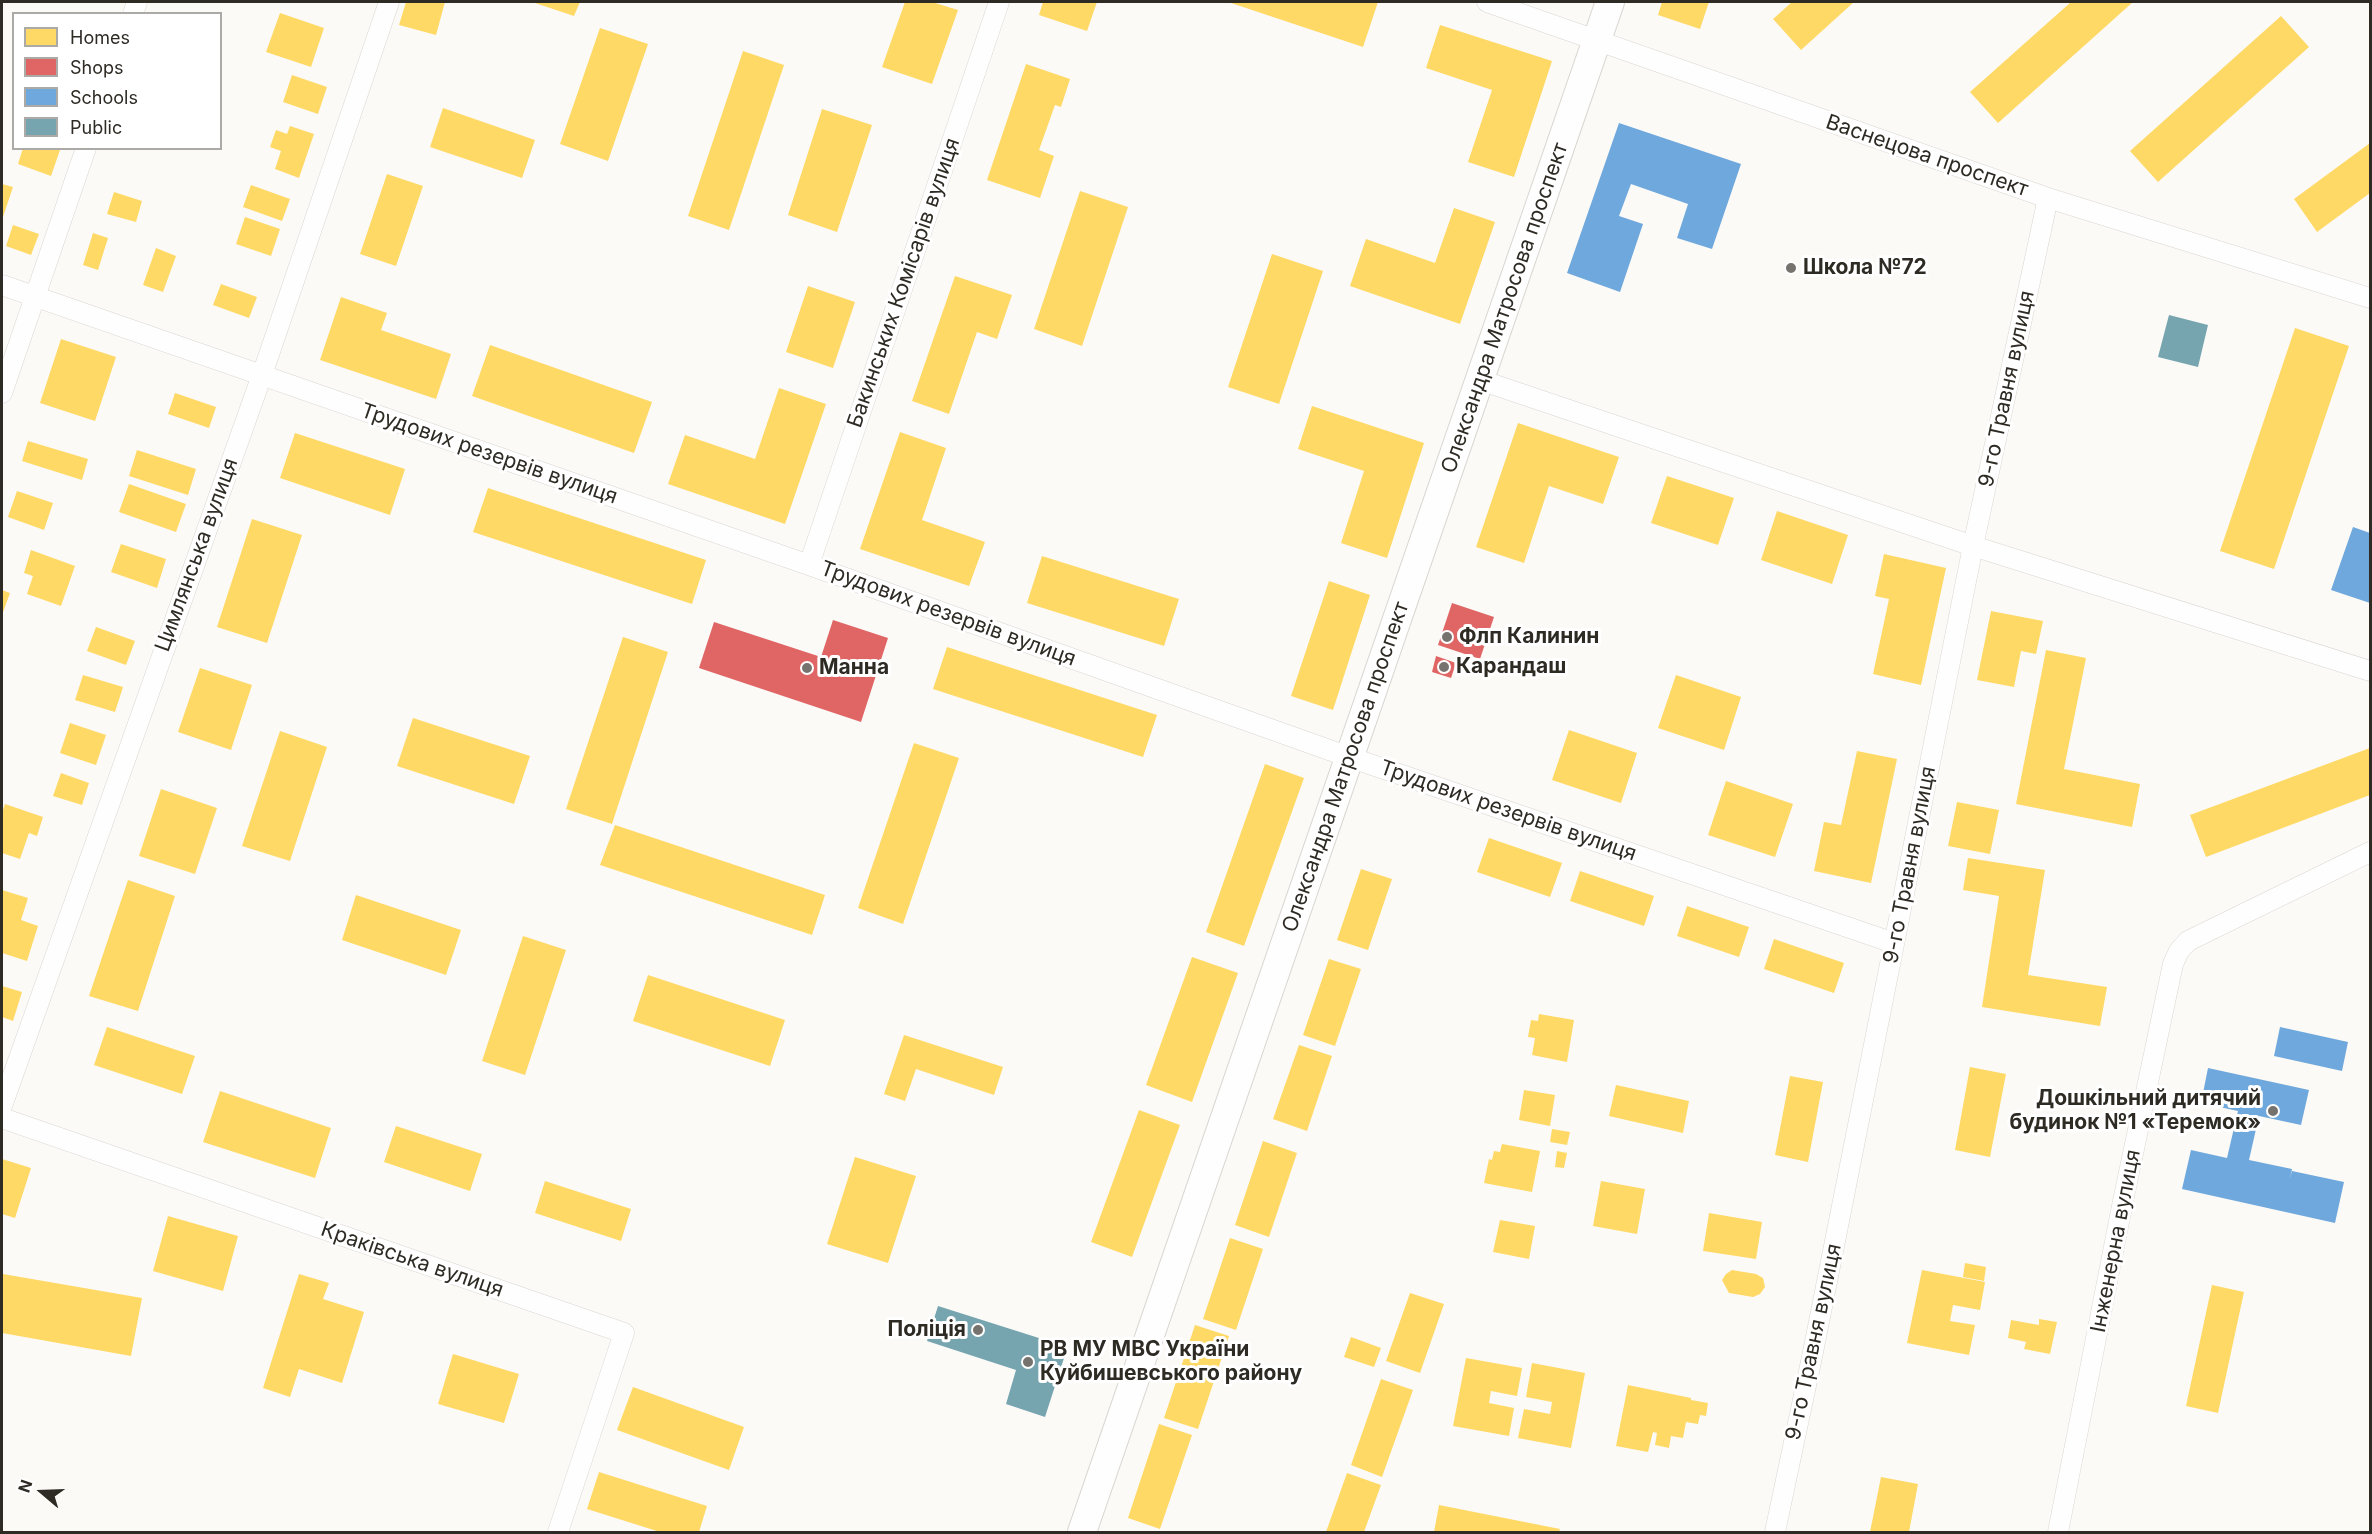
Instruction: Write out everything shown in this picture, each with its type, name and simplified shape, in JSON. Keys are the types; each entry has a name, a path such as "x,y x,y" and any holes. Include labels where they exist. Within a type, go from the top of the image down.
{"main road":[{"name":"Олександра Матросова проспект","path":"1082,1533 1610,2"}],"street":[{"name":"Цимлянська вулиця","path":"2,1107 261,375 389,2"},
{"name":"Бакинських Комісарів вулиця","path":"809,565 999,2"},
{"name":"Васнецова проспект","path":"1486,2 2048,198 2370,298"},
{"path":"2,393 85,150"},
{"name":"9-го Травня вулиця","path":"1775,1533 1973,546 2048,198"},
{"name":"Трудових резервів вулиця","path":"2,285 809,565 1349,758 1894,943"},
{"path":"1480,380 1973,546 2370,671"},
{"name":"Інженерна вулиця","path":"2058,1533 2123,1201 2174,964 2179,951 2188,941 2370,852"},
{"name":"Краківська вулиця","path":"2,1118 624,1333 558,1533"}],"building: Homes":[{"path":"406,2 445,2 436,35 399,25"},
{"path":"532,2 580,2 574,16"},
{"path":"905,2 932,2 958,10 932,84 882,67"},
{"path":"1043,2 1097,2 1087,31 1039,15"},
{"path":"1228,2 1378,2 1363,47"},
{"path":"1662,2 1709,2 1700,29 1658,15"},
{"path":"1792,2 1854,2 1801,50 1773,19"},
{"path":"2071,2 2133,2 1998,123 1970,92"},
{"path":"280,13 324,28 311,67 266,52"},
{"path":"2281,16 2309,47 2158,182 2130,151"},
{"path":"1440,25 1552,61 1514,177 1468,162 1492,90 1426,68"},
{"path":"600,28 648,44 608,161 560,144"},
{"path":"743,51 784,65 729,230 688,216"},
{"path":"1026,64 1070,79 1061,107 1055,105 1039,150 1054,156 1040,198 987,180"},
{"path":"292,75 327,87 318,114 283,102"},
{"path":"443,108 535,140 522,178 430,147"},
{"path":"822,109 872,125 837,232 788,215"},
{"path":"290,126 314,134 299,178 275,169 281,151 270,147 276,130 287,134"},
{"path":"2370,143 2370,193 2317,232 2294,199"},
{"path":"22,150 60,150 51,176 18,164"},
{"path":"387,174 423,186 396,266 360,254"},
{"path":"2,184 13,187 2,220"},
{"path":"251,185 290,199 282,221 243,207"},
{"path":"1080,191 1128,207 1082,346 1034,329"},
{"path":"114,192 142,201 136,222 107,214"},
{"path":"1454,208 1495,222 1460,324 1350,286 1366,239 1435,263"},
{"path":"245,217 280,229 271,256 236,244"},
{"path":"13,225 39,234 31,255 6,246"},
{"path":"93,233 108,238 98,270 83,265"},
{"path":"156,248 176,256 163,292 143,285"},
{"path":"1272,254 1323,271 1279,404 1228,387"},
{"path":"955,276 1012,295 997,339 977,332 949,414 912,401"},
{"path":"221,284 257,297 249,318 213,305"},
{"path":"808,286 855,302 833,368 786,352"},
{"path":"341,297 387,313 381,330 451,354 436,399 320,360"},
{"path":"2295,328 2349,346 2274,569 2220,551"},
{"path":"61,339 116,357 95,421 40,403"},
{"path":"490,345 652,402 634,453 472,396"},
{"path":"779,388 826,404 785,524 668,484 685,435 755,459"},
{"path":"175,393 216,407 209,428 168,414"},
{"path":"1312,406 1424,443 1387,558 1341,543 1364,471 1298,449"},
{"path":"1518,423 1619,457 1603,504 1549,486 1524,563 1476,547"},
{"path":"900,432 946,448 922,520 985,542 969,586 860,549"},
{"path":"295,433 405,469 390,515 280,478"},
{"path":"28,441 88,459 82,480 22,461"},
{"path":"137,450 196,469 188,495 129,476"},
{"path":"1667,476 1734,498 1718,545 1651,523"},
{"path":"129,484 186,504 176,532 119,512"},
{"path":"488,488 706,560 692,604 473,532"},
{"path":"17,491 53,503 44,530 8,517"},
{"path":"1777,511 1848,535 1832,584 1761,560"},
{"path":"252,519 302,535 267,643 217,627"},
{"path":"121,544 166,559 157,588 111,572"},
{"path":"31,550 75,566 61,606 27,594 33,576 24,573"},
{"path":"1884,554 1946,568 1921,685 1873,674 1889,599 1875,596"},
{"path":"1042,556 1179,599 1164,646 1027,603"},
{"path":"1329,581 1370,595 1333,710 1291,696"},
{"path":"2,590 10,593 2,615"},
{"path":"1991,611 2043,621 2036,654 2021,651 2014,687 1977,680"},
{"path":"96,627 135,641 126,665 87,651"},
{"path":"623,637 668,652 612,824 566,809"},
{"path":"947,647 1157,715 1143,757 933,689"},
{"path":"2046,650 2086,658 2064,769 2140,784 2132,827 2016,804"},
{"path":"200,668 252,685 231,750 178,732"},
{"path":"83,675 123,687 115,712 75,700"},
{"path":"1676,675 1741,697 1724,750 1658,728"},
{"path":"413,718 530,756 514,804 397,766"},
{"path":"70,723 106,735 96,765 60,753"},
{"path":"1569,730 1637,753 1621,803 1552,780"},
{"path":"280,731 327,747 290,861 242,846"},
{"path":"914,743 959,758 903,924 858,908"},
{"path":"2370,748 2370,795 2206,857 2190,815"},
{"path":"1857,751 1897,759 1871,883 1814,871 1824,822 1841,825"},
{"path":"1265,764 1304,778 1244,946 1206,932"},
{"path":"61,773 89,783 82,805 53,796"},
{"path":"1726,781 1793,804 1775,857 1708,835"},
{"path":"161,789 217,808 195,874 139,856"},
{"path":"1957,802 1999,810 1990,854 1948,846"},
{"path":"5,804 43,817 37,836 29,833 20,859 2,853 2,813"},
{"path":"615,825 825,895 812,935 600,865"},
{"path":"1489,838 1562,863 1550,897 1477,872"},
{"path":"1968,858 2045,870 2028,975 2107,987 2100,1026 1982,1007 1999,896 1963,890"},
{"path":"1361,869 1392,879 1368,950 1337,940"},
{"path":"1580,871 1654,896 1644,926 1570,901"},
{"path":"128,880 175,896 138,1011 89,996"},
{"path":"2,890 28,898 21,920 38,926 27,961 2,953"},
{"path":"356,895 461,930 446,975 342,940"},
{"path":"1687,906 1749,927 1739,957 1677,936"},
{"path":"523,936 566,950 525,1075 482,1061"},
{"path":"1774,939 1844,963 1834,993 1764,969"},
{"path":"1192,957 1238,973 1192,1102 1146,1085"},
{"path":"1329,959 1361,969 1335,1046 1303,1035"},
{"path":"648,975 785,1020 770,1066 633,1021"},
{"path":"2,986 22,992 13,1021 2,1017"},
{"path":"1539,1014 1574,1020 1567,1062 1532,1055 1535,1038 1528,1037 1531,1020 1538,1021"},
{"path":"107,1027 195,1056 182,1094 94,1065"},
{"path":"904,1035 1003,1067 994,1095 916,1069 905,1101 884,1094"},
{"path":"1299,1045 1332,1056 1307,1131 1273,1119"},
{"path":"1970,1067 2006,1074 1990,1157 1955,1150"},
{"path":"1790,1076 1823,1082 1808,1162 1775,1155"},
{"path":"1616,1085 1689,1101 1683,1133 1609,1116"},
{"path":"1524,1090 1555,1095 1550,1126 1519,1120"},
{"path":"220,1091 331,1128 315,1178 203,1142"},
{"path":"1139,1110 1180,1125 1132,1257 1091,1242"},
{"path":"396,1126 482,1154 470,1191 384,1162"},
{"path":"1552,1129 1570,1132 1567,1145 1550,1142"},
{"path":"1263,1141 1297,1153 1269,1237 1235,1225"},
{"path":"1502,1144 1540,1151 1532,1192 1484,1183 1489,1159 1492,1160 1494,1151 1500,1152"},
{"path":"1557,1151 1567,1153 1564,1168 1555,1167"},
{"path":"855,1157 916,1176 888,1263 827,1244"},
{"path":"2,1159 31,1168 15,1218 2,1214"},
{"path":"545,1181 631,1209 621,1241 535,1213"},
{"path":"1601,1181 1645,1189 1637,1234 1593,1226"},
{"path":"1709,1213 1762,1222 1756,1259 1703,1251"},
{"path":"168,1216 238,1236 223,1291 153,1271"},
{"path":"1500,1220 1535,1226 1529,1259 1493,1252"},
{"path":"1230,1238 1263,1249 1236,1330 1203,1319"},
{"path":"1965,1263 1986,1267 1984,1281 1963,1277"},
{"path":"1732,1270 1756,1274 1763,1278 1765,1287 1760,1294 1753,1297 1729,1293 1722,1280"},
{"path":"1922,1270 1985,1282 1980,1310 1953,1305 1950,1321 1975,1325 1969,1355 1907,1343"},
{"path":"3,1274 142,1298 131,1356 2,1333"},
{"path":"299,1274 329,1283 323,1299 364,1312 342,1383 299,1369 290,1397 263,1388"},
{"path":"2212,1285 2244,1292 2218,1413 2186,1406"},
{"path":"1410,1293 1444,1304 1420,1373 1386,1361"},
{"path":"2039,1319 2057,1322 2050,1354 2024,1349 2026,1342 2008,1338 2011,1320 2039,1325"},
{"path":"1195,1325 1229,1336 1198,1429 1164,1418"},
{"path":"1351,1337 1381,1348 1374,1367 1344,1357"},
{"path":"453,1354 519,1374 504,1423 438,1404"},
{"path":"1466,1358 1522,1368 1517,1396 1491,1391 1489,1403 1514,1408 1509,1436 1453,1426"},
{"path":"1532,1363 1585,1373 1571,1448 1518,1438 1524,1409 1550,1414 1552,1402 1526,1397"},
{"path":"1381,1379 1413,1390 1382,1477 1351,1465"},
{"path":"1628,1385 1708,1403 1706,1416 1700,1415 1698,1424 1686,1422 1683,1438 1671,1436 1669,1448 1655,1445 1657,1433 1653,1432 1648,1452 1616,1446"},
{"path":"633,1387 744,1427 729,1470 617,1430"},
{"path":"1159,1424 1192,1435 1160,1529 1128,1518"},
{"path":"599,1472 707,1506 699,1532 660,1532 587,1509"},
{"path":"1347,1473 1381,1485 1364,1532 1326,1532"},
{"path":"1881,1477 1918,1484 1909,1532 1870,1532"},
{"path":"1439,1505 1560,1529 1559,1532 1434,1532"}],"building: Shops":[{"path":"1452,603 1494,617 1480,659 1438,645"},
{"path":"833,620 888,638 861,722 699,668 714,622 821,657"},
{"name":"Карандаш","path":"1436,656 1456,663 1451,678 1432,672"}],"building: Schools":[{"path":"1619,123 1741,164 1712,249 1677,238 1688,204 1631,184 1619,216 1643,224 1620,292 1567,273"},
{"path":"2353,527 2370,533 2370,603 2331,590"},
{"path":"2280,1027 2348,1042 2342,1071 2274,1056"},
{"path":"2208,1068 2309,1090 2301,1125 2259,1116 2249,1160 2292,1169 2290,1179 2292,1171 2344,1182 2335,1223 2182,1189 2191,1150 2227,1158 2238,1111 2201,1103"}],"building: Public":[{"path":"2169,315 2208,325 2198,367 2158,357"},
{"name":"РВ МУ МВС України Куйбишевського району","path":"938,1306 1042,1339 1040,1347 1065,1355 1045,1417 1006,1404 1016,1370 927,1341"}],"place":[{"name":"Школа №72","path":"1791,268"},
{"name":"Флп Калинин","path":"1447,637"},
{"name":"Карандаш","path":"1444,667"},
{"name":"Манна","path":"807,668"},
{"name":"Дошкільний дитячий будинок №1 «Теремок»","path":"2273,1111"},
{"name":"Поліція","path":"978,1330"},
{"name":"РВ МУ МВС України Куйбишевського району","path":"1028,1362"}]}
